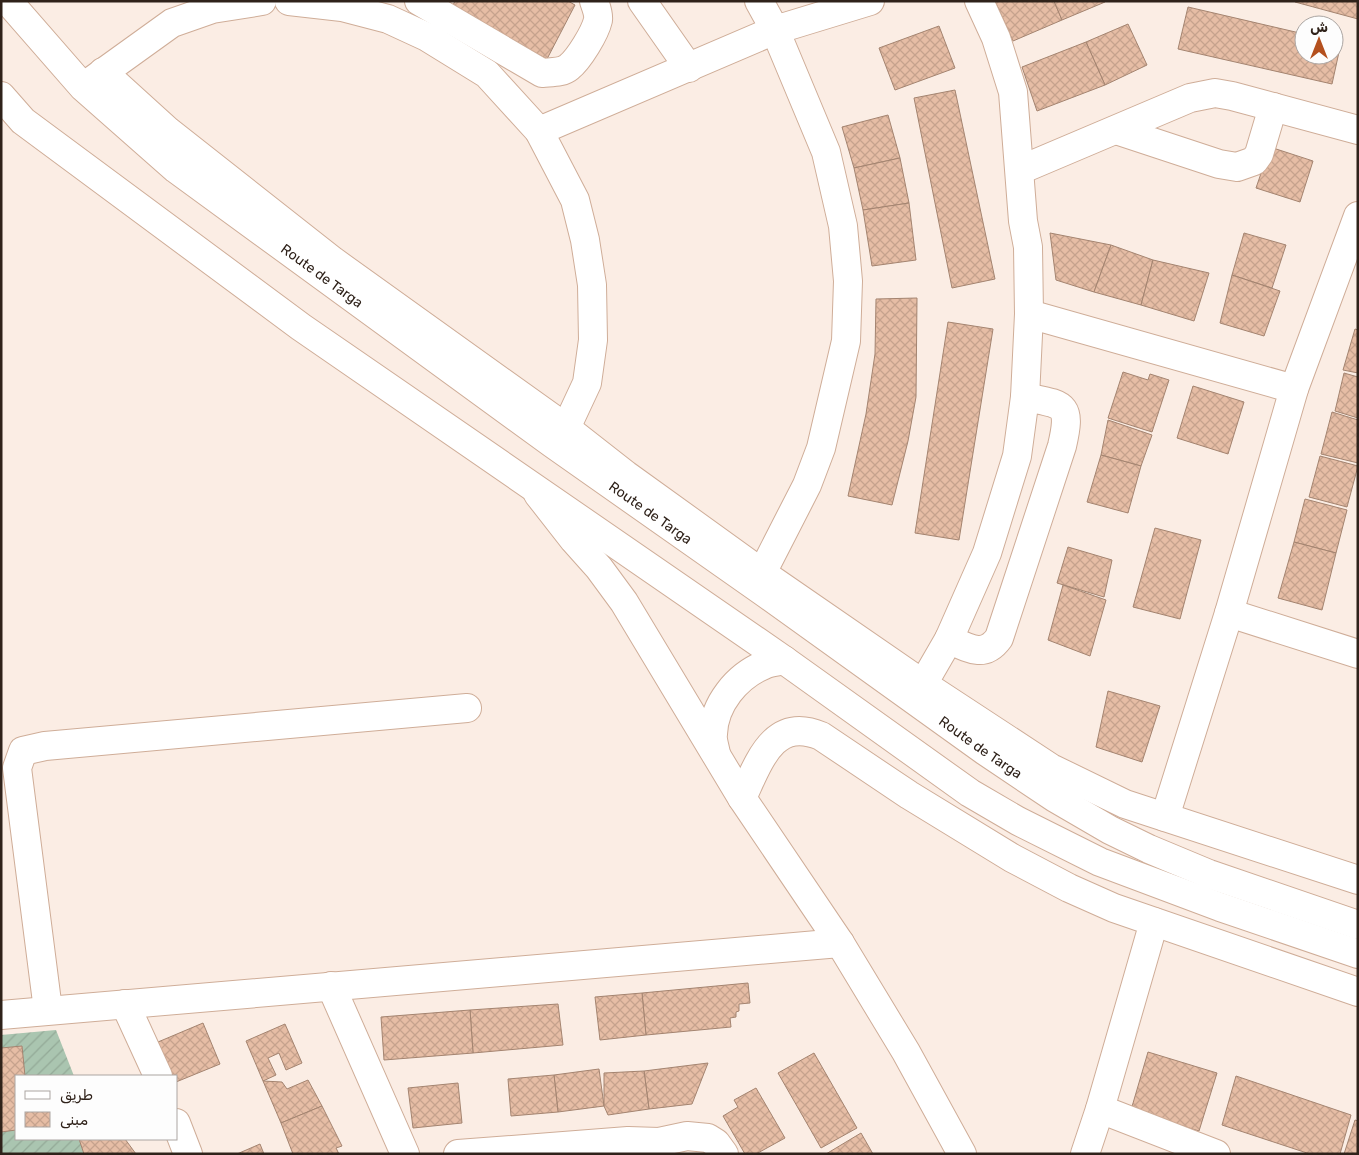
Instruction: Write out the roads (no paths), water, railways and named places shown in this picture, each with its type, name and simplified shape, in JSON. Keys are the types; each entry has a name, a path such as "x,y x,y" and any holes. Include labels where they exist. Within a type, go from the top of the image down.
{"street":[{"name":"Route de Targa","path":"8,1 93,79 176,169 553,444 985,751 1055,798 1110,830 1171,859 1358,925"},
{"path":"262,1 212,9 172,23 93,79 168,131 333,261 566,428 626,475 762,573 923,684 1051,768 1125,804 1358,880"},
{"path":"289,1 342,6 388,19 427,37 487,74 539,131 575,200 585,240 592,285 593,340 587,383 566,428"},
{"path":"419,1 542,73 561,72 569,67 585,48 598,19 594,1"},
{"path":"642,1 690,68"},
{"path":"759,1 775,30 826,152 843,226 848,281 846,341 821,448 807,485 762,573"},
{"path":"539,131 775,30 870,1"},
{"path":"923,684 949,639 987,554 1018,456 1025,397 1029,314 1028,247 1023,221 1013,92 996,38 979,1"},
{"path":"1020,170 1190,98 1215,93 1358,130"},
{"path":"1,96 12,115 301,327 784,660 970,793 1054,840 1100,862 1148,881 1358,954"},
{"path":"1116,130 1219,164 1238,167 1254,161 1259,154 1273,107"},
{"path":"1165,817 1229,613 1294,389 1358,216"},
{"path":"1029,314 1294,389"},
{"path":"949,639 969,649 980,651 993,647 999,638 1062,446 1067,424 1064,412 1057,404 1025,397"},
{"path":"532,487 599,568 624,602 742,798 840,943 906,1052 962,1154"},
{"path":"1229,613 1358,654"},
{"path":"717,758 712,735 716,717 723,700 734,685 749,673 765,664 784,660"},
{"path":"48,1010 17,768 23,750 45,746 467,708"},
{"path":"742,798 770,744 788,732 808,730 821,736 909,795 1012,858 1068,888 1114,908 1358,992"},
{"path":"1085,1154 1100,1109 1154,922"},
{"path":"1,1014 840,943"},
{"path":"331,986 405,1154"},
{"path":"125,1004 158,1075"},
{"path":"1100,1109 1216,1154"},
{"path":"178,1128 188,1154"},
{"path":"458,1154 628,1141 652,1148 687,1136 708,1138 716,1143 724,1154"}]}
